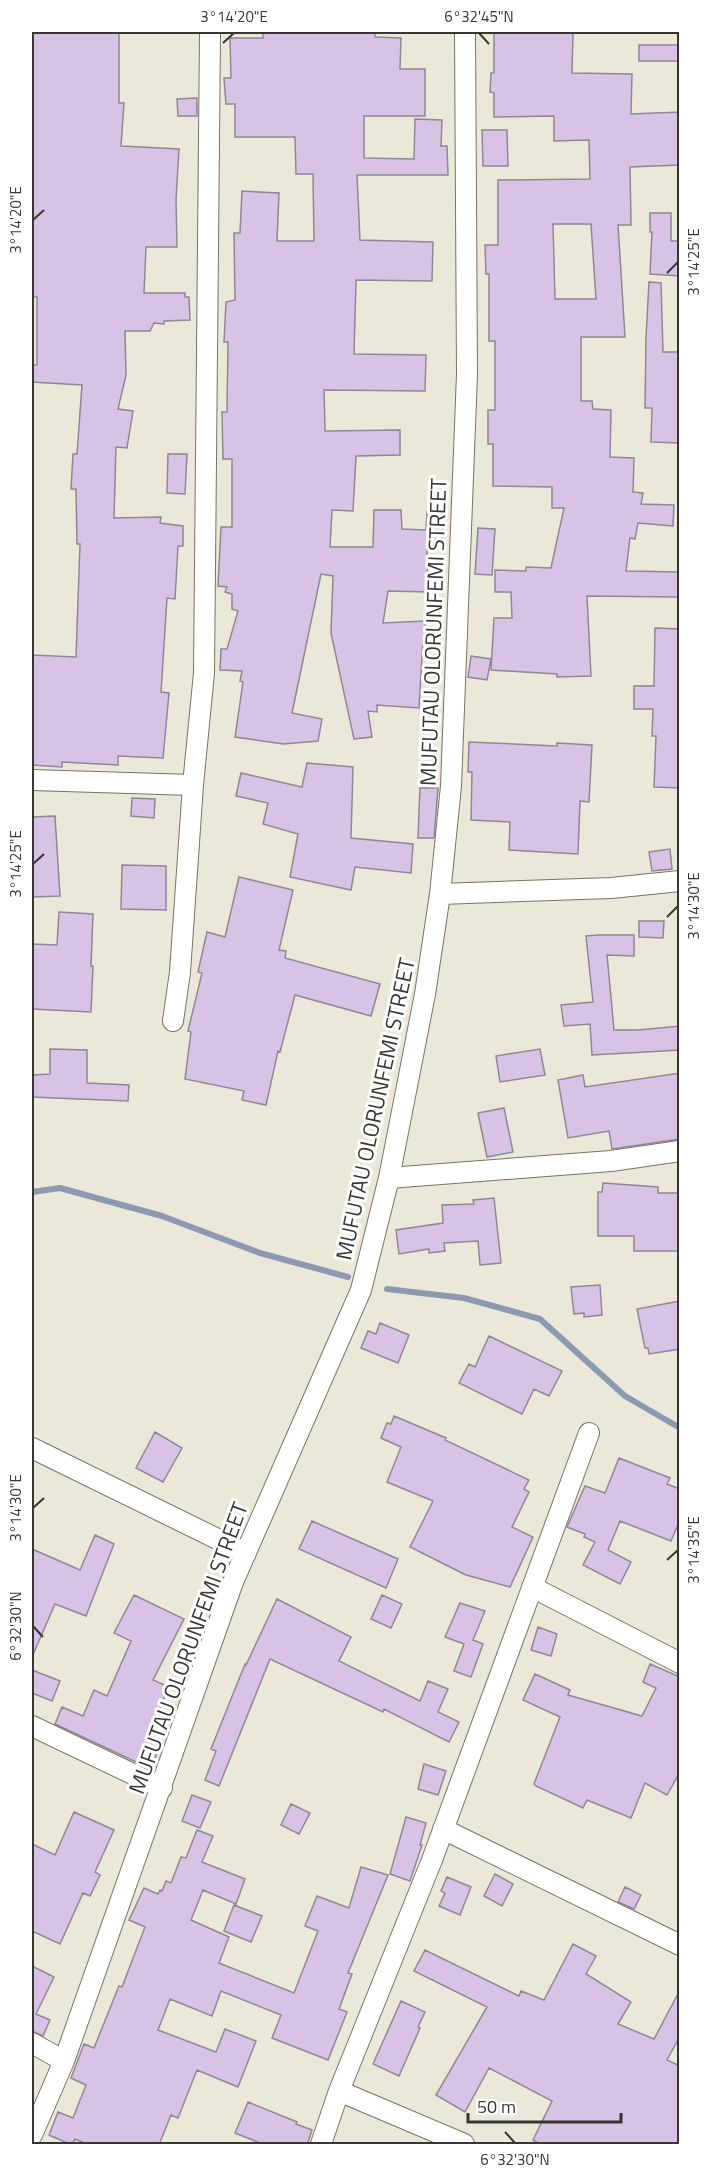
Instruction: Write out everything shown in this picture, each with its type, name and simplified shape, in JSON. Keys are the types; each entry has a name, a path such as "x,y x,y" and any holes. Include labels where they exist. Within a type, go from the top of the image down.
{"street":[{"path":"173,1021 180,972 193,785 204,673 210,32"},
{"name":"MUFUTAU OLORUNFEMI STREET","path":"32,2135 63,2061 162,1788 233,1582 360,1290 389,1178 425,994 440,894 451,786 467,374 465,32"},
{"path":"32,780 193,785"},
{"path":"440,894 611,888 680,881"},
{"path":"389,1178 611,1161 680,1151"},
{"path":"321,2145 339,2091 443,1829 589,1433"},
{"path":"32,1448 246,1553"},
{"path":"532,1587 680,1664"},
{"path":"32,1726 162,1788"},
{"path":"443,1829 680,1945"},
{"path":"32,2043 63,2061"},
{"path":"339,2091 464,2145"}],"building":[{"path":"32,32 119,32 119,103 124,103 121,146 179,149 176,200 177,247 146,247 144,293 185,293 185,297 189,297 190,320 164,321 164,324 154,323 150,331 125,331 126,375 118,409 133,411 127,448 116,447 114,518 161,517 160,523 183,526 183,546 178,546 175,599 167,598 161,692 169,693 163,758 118,756 118,765 62,762 62,767 32,765 32,655 76,657 80,544 77,544 76,489 71,489 73,454 77,454 82,385 32,382 32,365 37,365 37,297 32,297"},
{"path":"263,32 375,32 375,37 401,38 400,69 425,69 425,116 364,116 364,158 414,159 415,119 442,120 441,146 447,146 448,175 357,175 360,240 433,242 432,281 356,280 354,354 426,355 425,391 324,390 325,431 400,430 400,455 356,456 353,511 332,510 330,547 373,547 374,510 401,510 402,529 426,530 427,512 443,512 443,542 427,542 428,592 388,591 383,623 425,621 427,640 423,640 419,708 377,705 377,712 368,711 372,737 354,739 331,633 333,576 321,574 292,713 322,719 318,741 283,744 235,737 243,682 240,681 242,671 220,670 221,649 227,649 238,611 232,609 232,594 225,592 227,587 218,586 221,527 232,527 232,459 223,459 222,412 227,412 228,342 224,342 226,302 235,300 234,233 240,233 242,191 279,193 277,241 314,241 313,174 296,174 295,137 235,137 235,104 226,104 224,78 231,78 230,38 263,38"},
{"path":"494,32 573,32 572,73 632,74 631,114 680,112 680,165 630,167 631,225 618,225 625,337 581,337 581,401 592,401 593,409 611,410 610,457 634,458 633,492 643,493 641,504 674,505 673,526 638,523 635,539 630,538 626,571 680,572 680,597 587,596 591,676 557,677 557,674 491,670 494,618 512,618 511,592 495,592 495,570 526,571 526,567 551,568 564,508 552,508 552,487 493,486 493,444 488,444 488,410 495,410 495,341 489,341 489,274 486,274 485,245 498,245 498,180 590,179 589,140 554,141 554,116 494,117 494,93 490,92 491,73 494,73","holes":["553,224 591,224 596,299 555,299"]},
{"path":"639,45 680,45 680,61 639,61"},
{"path":"197,98 197,116 178,116 177,99"},
{"path":"482,130 507,130 508,166 483,166"},
{"path":"650,213 671,213 671,241 680,241 680,276 650,274 652,232 650,232"},
{"path":"649,282 661,283 663,352 680,352 680,443 651,442 652,408 645,408"},
{"path":"168,454 187,454 185,494 167,493"},
{"path":"478,528 495,529 492,575 475,574"},
{"path":"655,628 680,629 680,788 654,787 656,736 652,736 653,709 634,709 634,686 654,686"},
{"path":"471,656 491,659 487,680 468,677"},
{"path":"469,742 557,746 557,743 592,745 589,802 580,801 578,854 509,850 510,822 471,820 472,772 468,772"},
{"path":"307,763 353,767 351,838 413,844 411,873 355,867 351,890 290,877 298,834 263,824 268,803 236,796 241,773 302,787"},
{"path":"420,788 438,788 434,838 418,838"},
{"path":"132,798 155,799 154,818 131,816"},
{"path":"55,816 60,896 32,897 32,817"},
{"path":"670,849 672,869 652,871 649,852"},
{"path":"122,865 166,866 166,910 121,909"},
{"path":"239,877 293,890 279,950 286,951 285,958 380,984 371,1016 295,995 280,1052 278,1051 266,1105 242,1100 244,1091 185,1079 191,1032 188,1031 202,973 198,972 207,932 225,937"},
{"path":"59,912 93,914 91,1012 32,1009 32,944 57,945"},
{"path":"639,921 664,921 663,938 639,937"},
{"path":"634,935 634,956 607,955 614,1030 680,1026 680,1050 592,1055 590,1024 564,1026 561,1005 593,1002 586,936"},
{"path":"50,1049 87,1050 87,1083 129,1085 128,1101 32,1097 32,1075 50,1074"},
{"path":"540,1049 545,1075 500,1082 496,1056"},
{"path":"680,1073 680,1139 612,1149 609,1131 568,1138 558,1080 583,1075 585,1087"},
{"path":"504,1108 513,1152 487,1157 478,1113"},
{"path":"603,1183 658,1187 658,1193 680,1193 680,1251 634,1251 634,1236 598,1236 598,1192 602,1192"},
{"path":"494,1198 501,1263 480,1265 478,1241 444,1243 445,1251 429,1253 429,1249 399,1254 396,1230 443,1223 442,1205 474,1204 473,1200"},
{"path":"600,1285 602,1315 584,1317 584,1313 574,1314 571,1287"},
{"path":"680,1301 680,1349 649,1354 648,1348 645,1348 637,1309"},
{"path":"380,1323 409,1335 398,1363 361,1348 368,1331 376,1334"},
{"path":"489,1336 562,1371 549,1396 534,1389 522,1414 459,1383 469,1364 475,1367"},
{"path":"394,1416 446,1438 445,1440 529,1480 524,1489 529,1492 512,1527 533,1537 510,1587 466,1575 410,1547 433,1501 387,1482 401,1447 381,1438 387,1423 391,1424"},
{"path":"155,1432 182,1448 163,1482 136,1468"},
{"path":"619,1458 670,1478 667,1484 680,1489 680,1520 671,1541 620,1521 608,1550 631,1562 620,1584 583,1565 595,1542 584,1537 585,1534 567,1527 585,1486 605,1493"},
{"path":"312,1521 398,1559 386,1588 299,1549"},
{"path":"95,1535 114,1544 86,1616 55,1604 32,1657 32,1549 80,1570"},
{"path":"134,1595 184,1619 153,1680 169,1687 146,1739 160,1745 151,1769 55,1724 62,1707 83,1716 94,1690 107,1696 131,1641 114,1633"},
{"path":"382,1595 402,1604 391,1628 371,1619"},
{"path":"277,1599 351,1637 339,1661 420,1701 428,1681 448,1689 438,1712 459,1722 449,1742 384,1709 383,1712 270,1659 219,1786 205,1780 216,1751 211,1749 245,1664"},
{"path":"460,1603 485,1611 473,1640 483,1644 471,1677 454,1671 464,1644 445,1637"},
{"path":"538,1627 557,1634 551,1656 531,1650"},
{"path":"650,1664 680,1677 680,1772 667,1795 645,1783 631,1818 587,1800 583,1808 536,1786 534,1784 560,1717 523,1700 535,1674 570,1690 568,1695 642,1716 656,1688 643,1682"},
{"path":"32,1670 60,1681 52,1701 32,1693"},
{"path":"424,1764 446,1771 438,1795 418,1789"},
{"path":"192,1795 211,1802 200,1828 182,1821"},
{"path":"291,1804 310,1813 299,1834 281,1825"},
{"path":"74,1812 114,1830 95,1872 100,1875 90,1896 83,1893 60,1944 32,1931 32,1844 55,1855"},
{"path":"406,1817 426,1823 420,1845 422,1845 410,1881 390,1874"},
{"path":"197,1830 213,1836 202,1862 245,1879 236,1904 203,1890 191,1920 229,1937 219,1963 294,1993 318,1931 305,1926 317,1896 349,1908 361,1867 388,1875 348,1973 352,1974 339,2009 347,2012 328,2060 272,2038 281,2015 221,1991 212,2016 170,1999 158,2030 216,2052 225,2029 256,2041 238,2087 197,2070 178,2118 171,2115 159,2145 89,2145 75,2139 72,2145 49,2135 58,2112 73,2118 86,2085 71,2078 84,2044 94,2048 119,1986 122,1987 145,1927 129,1920 144,1888 158,1894 160,1890 162,1891 166,1881 171,1883 181,1857 186,1858"},
{"path":"495,1874 513,1884 502,1906 484,1896"},
{"path":"447,1877 471,1887 460,1915 439,1906 445,1893 441,1891"},
{"path":"625,1887 641,1895 634,1909 618,1902"},
{"path":"234,1905 262,1916 251,1942 224,1931"},
{"path":"573,1944 596,1956 586,1974 631,2002 618,2024 654,2039 680,1990 680,2036 667,2060 680,2066 680,2145 542,2145 533,2140 552,2101 489,2068 465,2112 436,2095 487,2007 414,1971 425,1950 519,1996 521,1991 544,2000"},
{"path":"32,1966 54,1977 36,2014 50,2020 43,2036 32,2031"},
{"path":"401,2001 425,2012 399,2076 373,2064"},
{"path":"248,2102 312,2130 307,2145 265,2145 235,2133"}],"waterway":[{"path":"32,1192 60,1188 162,1216 260,1253 348,1277"},
{"path":"387,1289 464,1298 540,1319 625,1396 680,1428"}]}
